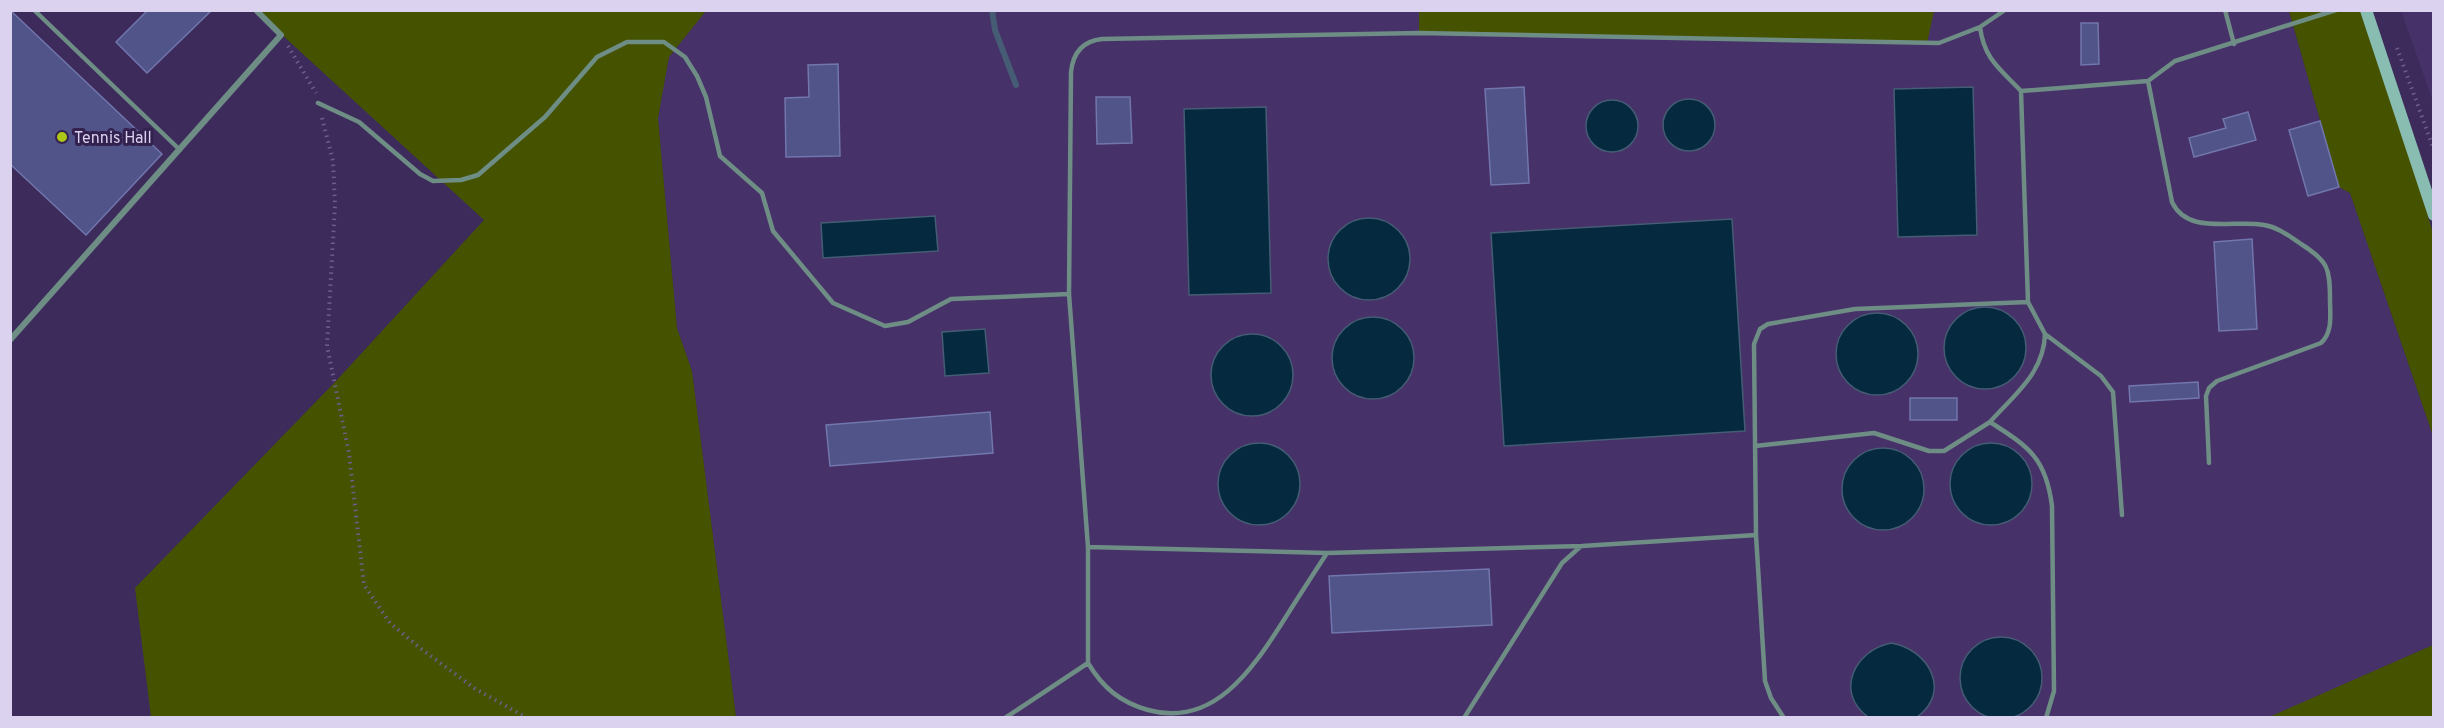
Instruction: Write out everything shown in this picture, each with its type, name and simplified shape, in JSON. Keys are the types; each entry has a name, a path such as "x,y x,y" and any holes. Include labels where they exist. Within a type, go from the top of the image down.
{"street":[{"path":"10,340 281,35 256,10"},
{"path":"2366,10 2433,215"}],"lane":[{"path":"33,10 180,150"},
{"path":"1327,553 1248,671 1228,693 1209,705 1174,715 1144,709 1122,700 1106,688 1088,663 1088,547 1069,294 1071,72 1072,63 1080,49 1093,40 1419,33 1939,43 1980,27 2005,10"},
{"path":"2225,10 2234,44"},
{"path":"2021,91 2148,81 2175,61 2336,10"},
{"path":"1980,27 1983,47 1989,58 2021,91 2028,302 2045,334 2101,376 2114,392 2122,515"},
{"path":"318,104 359,122 420,174 433,182 461,180 478,175 545,117 597,57 627,42 664,42 685,57 697,76 706,97 720,156 762,193 773,231 833,303 885,326 908,322 951,299 1069,294"},
{"path":"2148,81 2172,202 2180,214 2200,222 2272,227 2322,259 2330,277 2329,331 2321,343 2217,381 2209,388 2206,396 2209,463"},
{"path":"1784,717 1771,698 1765,681 1756,535 1754,344 1757,333 1764,326 1855,309 2028,302"},
{"path":"1755,446 1874,433 1929,451 1944,451 1990,422 2038,366 2044,354 2045,334"},
{"path":"1990,422 2036,455 2049,482 2052,506 2054,691 2046,717"},
{"path":"1088,547 1327,553 1582,546 1756,535"},
{"path":"1464,717 1562,563 1582,546"},
{"path":"1005,717 1088,663"}],"path":[{"path":"281,35 314,86 333,160 335,205 327,346 349,453 363,585 390,623 420,648 474,688 527,717"},
{"path":"2395,43 2433,150"}],"shaded area":[{"path":"706,10 2289,11 2339,187 2350,193 2433,436 2433,645 2269,718 736,717 692,371 677,328 658,118 669,57"},
{"path":"2401,11 2433,11 2433,101"}],"green space":[{"path":"1419,10 1934,11 1927,43 1419,33"},
{"path":"256,11 706,11 669,57 658,118 677,328 692,371 736,717 151,717 135,588 336,381 484,220"},
{"path":"2289,11 2366,11 2433,233 2433,436 2350,193 2339,187"},
{"path":"2433,645 2433,717 2269,717"}],"water":[{"path":"1973,87 1977,235 1898,237 1894,89"},
{"path":"1684,99 1694,99 1703,103 1711,111 1715,125 1711,139 1703,147 1694,151 1684,151 1675,147 1667,139 1663,130 1663,120 1667,111 1675,103"},
{"path":"1607,100 1617,100 1626,104 1634,112 1638,126 1634,140 1626,148 1617,152 1607,152 1598,148 1590,140 1586,131 1586,121 1590,112 1598,104"},
{"path":"1266,107 1271,293 1189,295 1184,109"},
{"path":"935,216 938,251 823,258 821,223"},
{"path":"1369,218 1385,221 1398,230 1407,243 1410,259 1407,275 1398,288 1385,297 1369,300 1353,297 1340,288 1331,275 1328,259 1331,243 1340,230 1353,221"},
{"path":"1732,219 1745,431 1504,446 1491,233"},
{"path":"1985,307 2001,310 2014,319 2023,332 2026,348 2023,364 2014,377 2001,386 1985,389 1969,386 1956,377 1947,364 1944,348 1947,332 1956,319 1969,310"},
{"path":"1877,313 1893,316 1906,325 1915,338 1918,354 1915,370 1906,383 1893,392 1877,395 1861,392 1848,383 1839,370 1836,354 1839,338 1848,325 1861,316"},
{"path":"1373,317 1389,320 1402,329 1411,342 1414,358 1411,374 1402,387 1389,396 1373,399 1357,396 1344,387 1335,374 1332,358 1335,342 1344,329 1357,320"},
{"path":"985,329 989,373 945,376 942,332"},
{"path":"1252,334 1268,337 1281,346 1290,359 1293,375 1290,391 1281,404 1268,413 1252,416 1236,413 1223,404 1214,391 1211,375 1214,359 1223,346 1236,337"},
{"path":"1259,443 1275,446 1288,455 1297,468 1300,484 1297,500 1288,513 1275,522 1259,525 1243,522 1230,513 1221,500 1218,484 1221,468 1230,455 1243,446"},
{"path":"1991,443 2007,446 2020,455 2029,468 2032,484 2029,500 2020,513 2007,522 1991,525 1975,522 1962,513 1953,500 1950,484 1953,468 1962,455 1975,446"},
{"path":"1883,448 1899,451 1912,460 1921,473 1924,489 1921,505 1912,518 1899,527 1883,530 1867,527 1854,518 1845,505 1842,489 1845,473 1854,460 1867,451"},
{"path":"2001,637 2017,640 2030,649 2039,662 2042,678 2039,694 2030,707 2017,716 2001,719 1985,716 1972,707 1963,694 1960,678 1963,662 1972,649 1985,640"},
{"path":"1891,643 1916,654 1925,662 1931,673 1934,684 1933,696 1927,707 1917,717 1868,717 1858,707 1852,696 1853,673 1859,663 1878,647"}],"building":[{"path":"10,10 162,154 86,235 10,164"},
{"path":"148,10 212,10 147,73 116,42"},
{"path":"2081,23 2098,23 2099,64 2081,65"},
{"path":"838,64 840,156 786,157 785,98 809,97 808,65"},
{"path":"1524,87 1529,183 1491,185 1485,89"},
{"path":"1096,97 1130,97 1132,143 1097,144"},
{"path":"2248,112 2256,140 2194,157 2189,138 2226,128 2223,119"},
{"path":"2320,121 2339,187 2308,196 2289,130"},
{"path":"2252,239 2257,329 2219,331 2214,242"},
{"path":"2198,382 2199,398 2130,402 2129,386"},
{"path":"1910,398 1957,398 1957,420 1910,420"},
{"path":"990,412 993,453 830,466 826,425"},
{"path":"1489,569 1492,625 1332,633 1329,576"}],"waterway":[{"path":"992,10 995,30 1016,85"}],"place":[{"name":"Tennis Hall","path":"62,137"}]}
